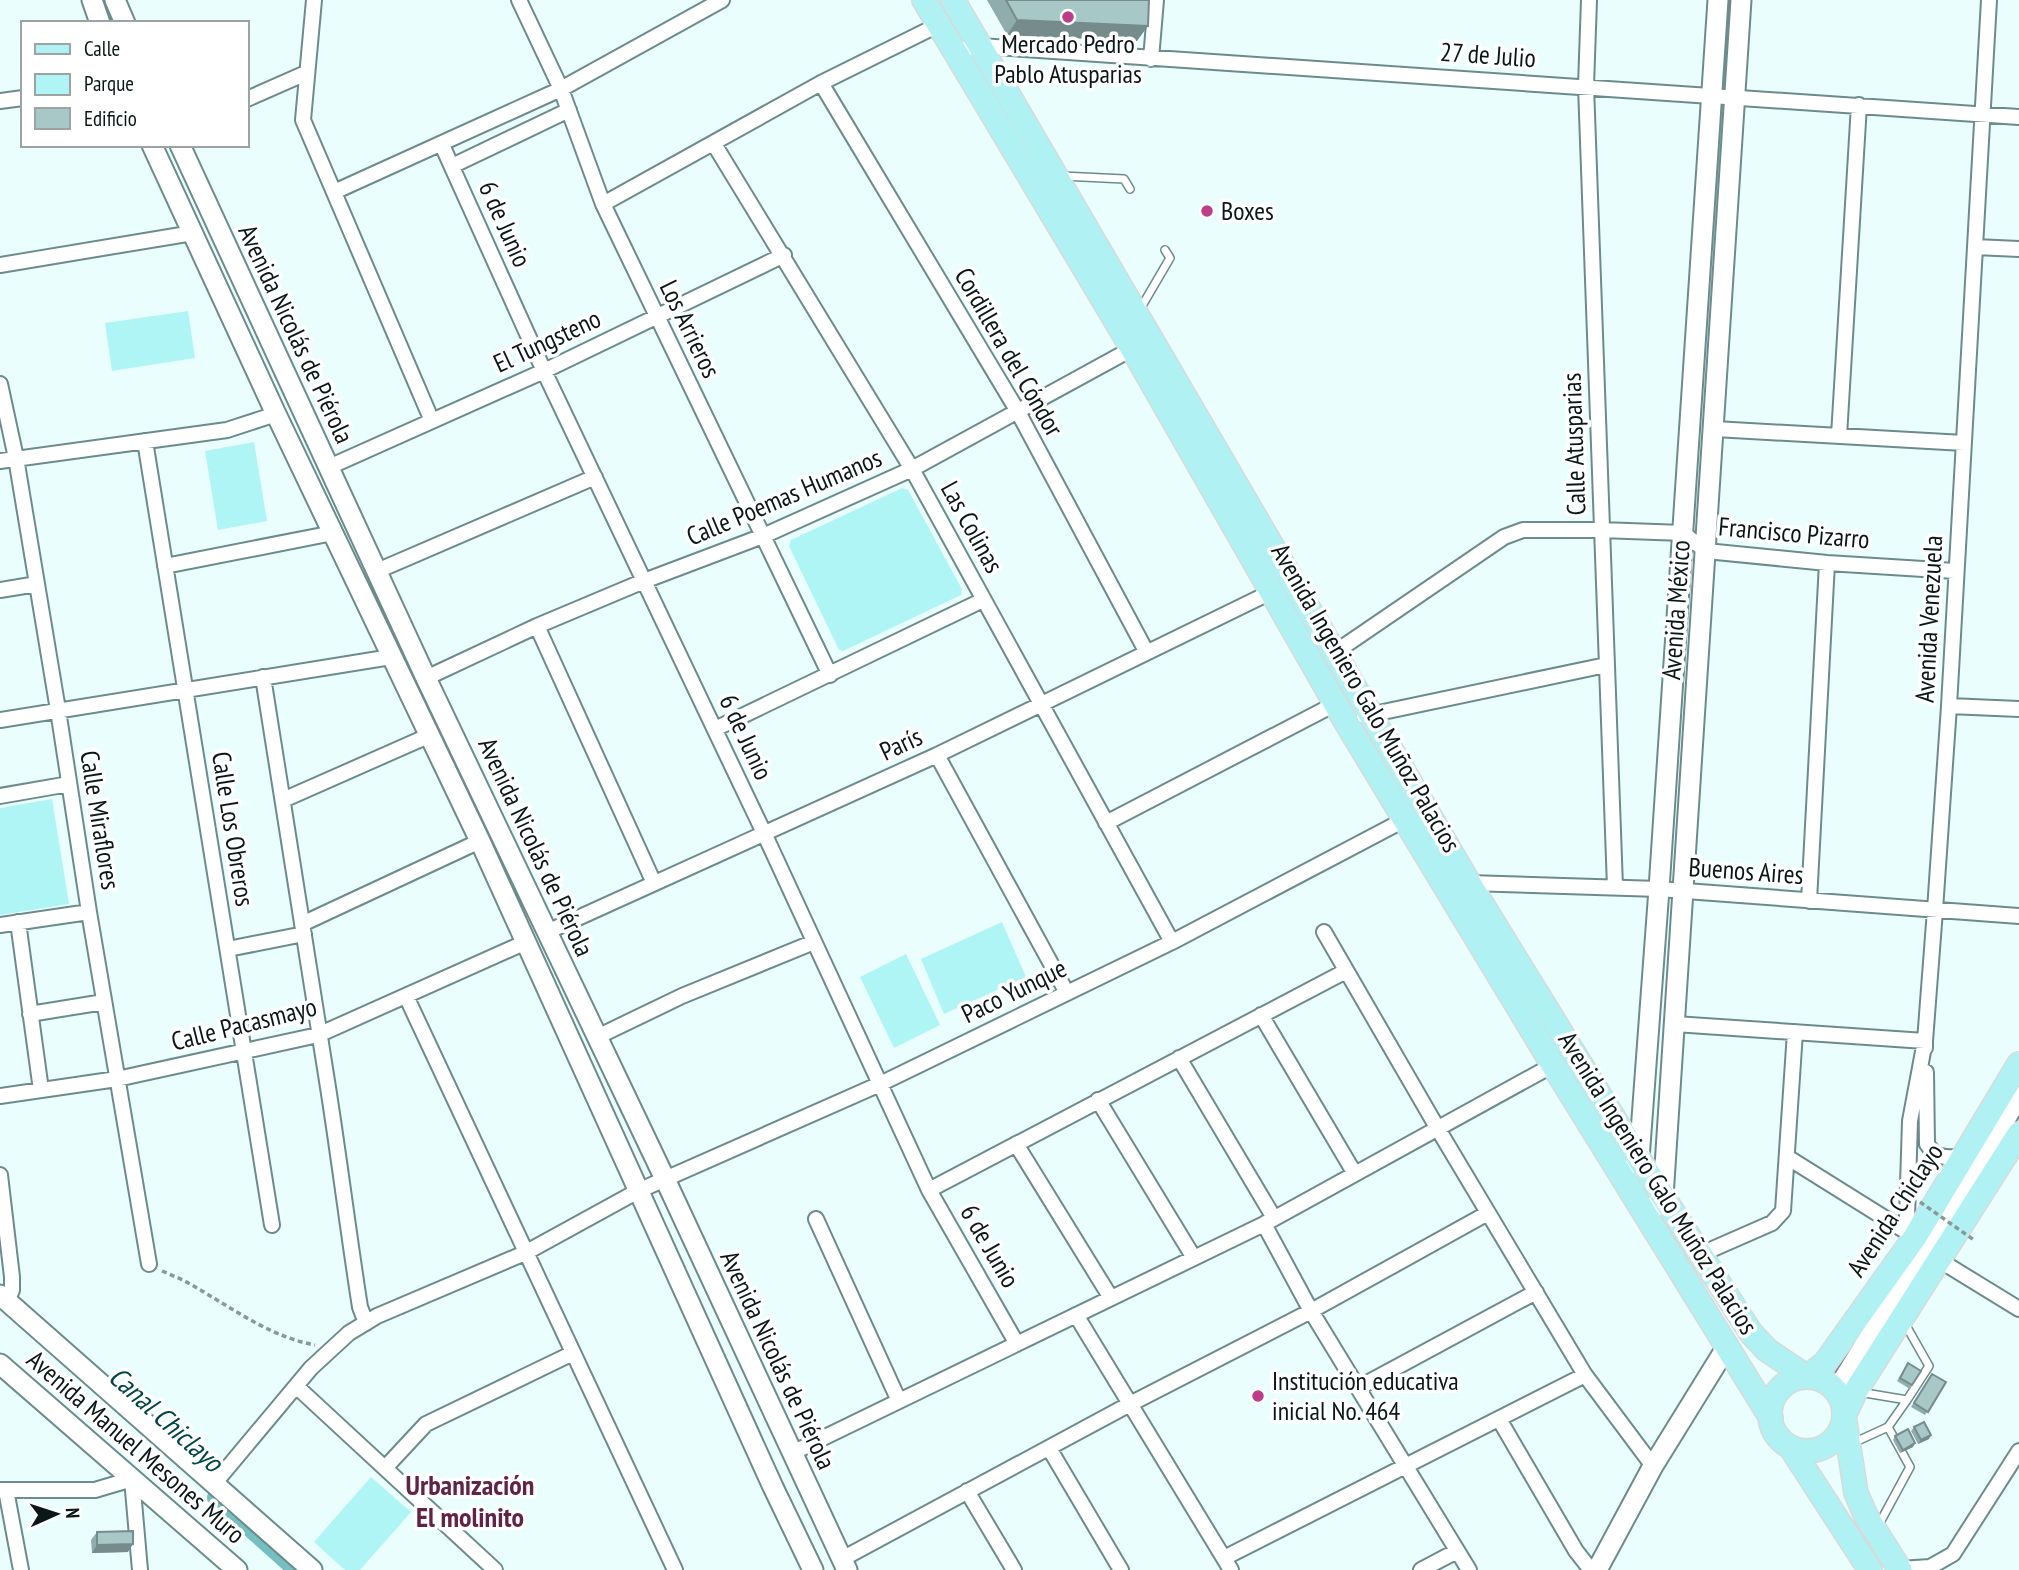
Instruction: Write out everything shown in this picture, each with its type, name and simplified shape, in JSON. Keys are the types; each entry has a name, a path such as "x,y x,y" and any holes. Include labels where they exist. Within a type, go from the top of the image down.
{"main road":[{"name":"Avenida Ingeniero Galo Muñoz Palacios","path":"924,0 1334,653 1469,883 1699,1255 1751,1333 1767,1350 1807,1377"},
{"name":"Avenida Ingeniero Galo Muñoz Palacios","path":"953,0 1136,314 1141,343 1271,592 1335,704 1624,1182 1771,1418"},
{"name":"Avenida Chiclayo","path":"1807,1377 1825,1363 1914,1237 2019,1064"},
{"path":"1900,1569 1875,1531 1856,1493 1840,1399 1902,1319 2019,1133"},
{"path":"1845,1391 1818,1379 1796,1379 1784,1385 1776,1394 1771,1406 1771,1418 1774,1430 1791,1448 1870,1570"},
{"path":"1791,1448 1814,1451 1826,1446 1835,1439 1844,1416"}],"street":[{"path":"92,0 99,21"},
{"path":"115,0 124,21"},
{"path":"314,0 303,120 432,421"},
{"name":"Los Arrieros","path":"519,0 561,89 603,204 830,675"},
{"path":"334,192 561,89 722,0"},
{"path":"1151,59 1156,0"},
{"name":"Calle Atusparias","path":"1589,0 1586,86 1615,887"},
{"name":"Avenida México","path":"1624,1182 1639,1159 1718,0"},
{"name":"Avenida México","path":"1663,1197 1741,0"},
{"name":"Avenida Venezuela","path":"1914,1237 1907,1216 1910,1121 1925,1041 1935,910 1989,0"},
{"path":"603,204 821,83 938,25"},
{"name":"27 de Julio","path":"954,51 980,46 2019,117"},
{"path":"248,99 306,73"},
{"name":"Cordillera del Cóndor","path":"821,83 1017,410 1146,651"},
{"path":"0,101 21,98"},
{"path":"1839,436 1859,105"},
{"path":"452,166 569,110"},
{"name":"Las Colinas","path":"714,144 912,469 1172,942"},
{"name":"6 de Junio","path":"442,145 544,371 715,729 929,1190 1017,1344"},
{"name":"Avenida Nicolás de Piérola","path":"153,147 526,943 792,1453 844,1565"},
{"name":"Avenida Nicolás de Piérola","path":"181,147 426,678 597,1037 652,1185 773,1487 813,1570"},
{"path":"0,265 194,233"},
{"path":"1975,247 2019,249"},
{"name":"El Tungsteno","path":"328,467 544,371 784,256"},
{"name":"Calle Poemas Humanos","path":"426,678 537,626 762,536 912,469 1141,343"},
{"name":"Calle Miraflores","path":"0,384 16,458 149,1264"},
{"path":"0,461 227,430 276,414"},
{"path":"1715,429 1964,443"},
{"name":"Calle Los Obreros","path":"145,442 272,1225"},
{"path":"377,571 595,477"},
{"name":"Francisco Pizarro","path":"1334,653 1504,537 1524,530 1683,533 1706,551 1827,563 1955,571"},
{"path":"165,566 333,533"},
{"path":"1808,901 1827,563"},
{"path":"0,590 37,584"},
{"name":"París","path":"547,932 937,755 1271,592"},
{"path":"715,729 984,600"},
{"path":"537,626 654,883"},
{"path":"0,720 391,657"},
{"path":"1347,724 1369,713 1606,665"},
{"path":"263,677 360,1307 366,1323"},
{"path":"1107,823 1335,704"},
{"path":"1949,706 2019,709"},
{"path":"283,800 428,736"},
{"path":"937,755 1067,993"},
{"path":"0,796 69,784"},
{"name":"Paco Yunque","path":"214,1484 296,1386 335,1345 366,1323 417,1297 525,1253 652,1185 880,1084 1172,942 1404,820"},
{"path":"228,948 303,929 480,841"},
{"name":"Buenos Aires","path":"1469,883 1659,889 2019,916"},
{"path":"0,925 89,912"},
{"path":"18,922 41,1090"},
{"path":"1324,932 1437,1129 1585,1375 1653,1466"},
{"path":"597,1037 682,996 814,942"},
{"name":"Calle Pacasmayo","path":"0,1096 117,1079 318,1035 526,943"},
{"path":"929,1190 1346,971"},
{"path":"406,996 675,1570"},
{"path":"30,1014 104,1002"},
{"path":"1261,1015 1356,1174"},
{"path":"1675,1024 1925,1041 1927,1144 1933,1154 1963,1157"},
{"path":"1699,1255 1772,1223 1783,1211 1796,1032"},
{"path":"1179,1058 1269,1221 1311,1311 1469,1570"},
{"path":"792,1453 1269,1221 1553,1065"},
{"name":"Avenida Chiclayo","path":"1845,1391 2019,1097"},
{"path":"1098,1100 1194,1258"},
{"path":"1016,1144 1111,1298"},
{"path":"1787,1157 1914,1237"},
{"path":"0,1175 12,1277 12,1290 4,1298"},
{"path":"1646,1217 1663,1197"},
{"path":"844,1565 967,1491 1311,1311 1488,1213"},
{"path":"816,1219 900,1401"},
{"path":"1939,1260 2019,1309"},
{"path":"1358,1388 1536,1292"},
{"name":"Avenida Manuel Mesones Muro","path":"4,1298 312,1570"},
{"path":"1076,1315 1228,1564 1406,1467 1585,1375"},
{"path":"1597,1570 1653,1466 1726,1348"},
{"path":"385,1468 426,1424 573,1353"},
{"name":"Avenida Manuel Mesones Muro","path":"0,1364 237,1570"},
{"path":"296,1386 495,1570"},
{"path":"1499,1419 1576,1551 1591,1570"},
{"path":"1049,1448 1121,1570"},
{"path":"1900,1569 1930,1567 1953,1554 2019,1451"},
{"path":"21,1570 3,1490 95,1490 132,1479 140,1570"},
{"path":"967,1491 1014,1570"},
{"path":"1421,1570 1457,1551"}],"lane":[{"path":"1056,176 1124,179 1130,188"},
{"path":"1136,314 1170,258 1165,250"},
{"path":"1847,1446 1888,1427 1928,1366 1902,1319"},
{"path":"1845,1391 1907,1400"},
{"path":"1875,1531 1910,1466 1888,1427"}],"path":[{"path":"1920,1202 1974,1240"},
{"path":"149,1264 196,1287 233,1311 272,1331 298,1342 335,1345"}],"green space":[{"path":"188,311 195,358 112,371 105,323"},
{"path":"254,442 267,521 218,530 205,451"},
{"path":"902,488 908,490 962,589 961,595 843,651 839,650 789,546 791,540"},
{"path":"52,799 69,904 0,915 0,808"},
{"path":"1002,922 1026,977 944,1014 921,959"},
{"path":"906,954 940,1025 894,1048 860,977"},
{"path":"371,1477 411,1512 360,1570 345,1570 314,1542"}],"building":[{"path":"1006,0 1149,0 1148,26 1017,20"},
{"path":"1908,1363 1921,1371 1912,1385 1900,1378"},
{"path":"1932,1374 1946,1382 1928,1412 1914,1403"},
{"path":"1924,1422 1931,1435 1921,1440 1914,1427"},
{"path":"1908,1429 1915,1443 1903,1450 1895,1436"},
{"path":"133,1531 133,1544 97,1545 97,1532"}],"waterway":[{"name":"Canal Chiclayo","path":"216,1498 297,1570"}],"place":[{"name":"Mercado Pedro Pablo Atusparias","path":"1068,17"},
{"name":"Boxes","path":"1207,211"},
{"name":"Institución educativa inicial No. 464","path":"1258,1396"}],"district":[{"name":"Urbanización El molinito","path":"470,1501"}]}
